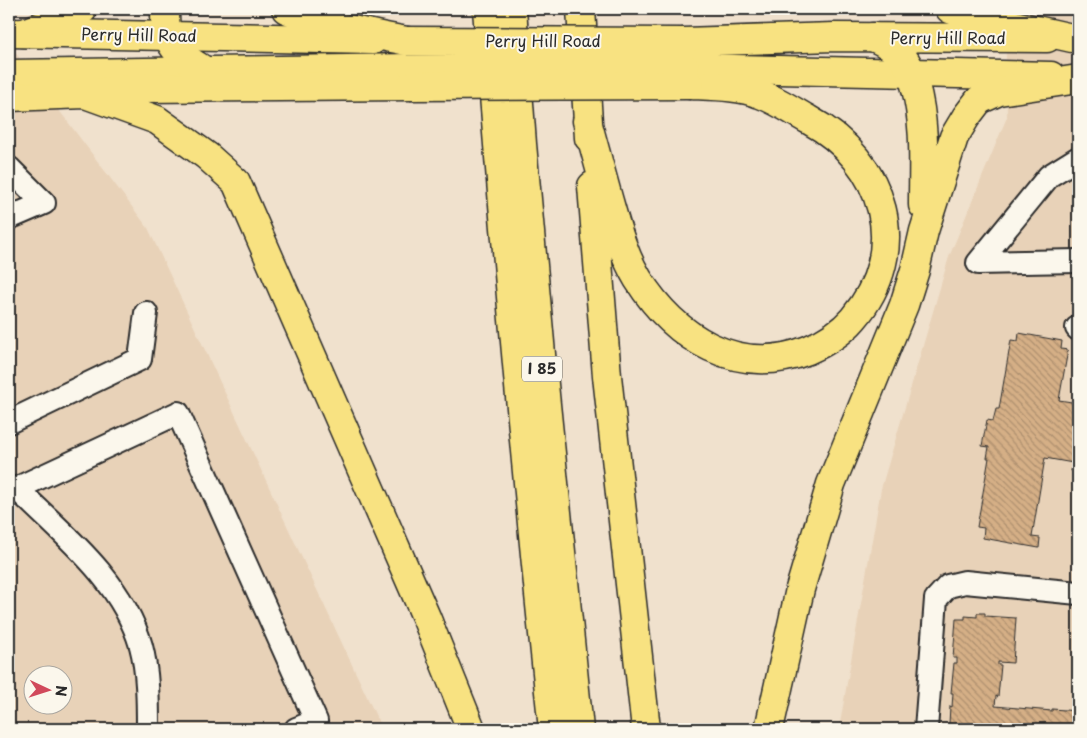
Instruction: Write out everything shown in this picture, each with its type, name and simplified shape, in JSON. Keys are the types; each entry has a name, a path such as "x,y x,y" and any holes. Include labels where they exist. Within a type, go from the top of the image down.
{"main road":[{"path":"16,33 82,9"},
{"path":"165,9 166,36 182,56 207,72"},
{"path":"286,9 307,18 407,41"},
{"path":"486,9 531,518 553,729"},
{"name":"I 85","path":"512,9 542,365 579,729"},
{"path":"580,9 607,376 646,729"},
{"path":"950,9 1075,39"},
{"name":"Perry Hill Road","path":"16,33 407,41 686,65 1078,77"},
{"path":"873,38 888,44 903,57 911,73 920,103 924,131 924,231"},
{"name":"Perry Hill Road","path":"686,65 873,38 1075,39"},
{"path":"9,97 85,94 142,88 686,65 726,87 759,93 825,129 846,146 869,176 880,203 885,228 884,249 880,269 871,292 854,318 821,344 795,355 767,359 746,358 722,353 710,348 679,328 665,314 638,279 619,237 588,121"},
{"path":"9,74 207,72 411,77"},
{"path":"769,729 800,589 831,484 904,305 924,231 954,138 979,100 999,91 1078,77"},
{"path":"85,94 157,120 207,156 236,182 422,608 471,729"}],"lane":[{"path":"1078,158 1049,176 978,263 1078,261"},
{"path":"9,168 44,203 9,218"},
{"path":"9,422 140,359 146,313"},
{"path":"148,729 141,646 127,612 102,574 13,490 178,413 316,721 296,729"},
{"path":"926,729 936,599 948,586 965,582 1078,593"}],"shaded area":[{"path":"1005,9 1078,9 1078,729 839,729 881,489 949,257 1007,117"},
{"path":"9,44 148,228 382,729 9,729"}],"building":[{"path":"1019,333 1062,341 1061,349 1068,350 1059,400 1078,403 1078,472 1071,471 1073,463 1045,458 1032,537 1040,538 1039,548 983,538 984,528 977,527 989,458 987,458 989,447 982,446 987,420 993,421 996,409 999,409 1011,340 1018,341"},
{"path":"977,613 985,613 985,616 1016,618 1013,663 998,662 998,665 1001,665 998,697 996,696 995,706 1052,711 1052,709 1078,711 1078,729 952,729 952,724 949,724 950,706 952,707 953,693 951,693 954,663 957,663 957,658 953,658 956,619 965,619 965,616 977,617"}]}
